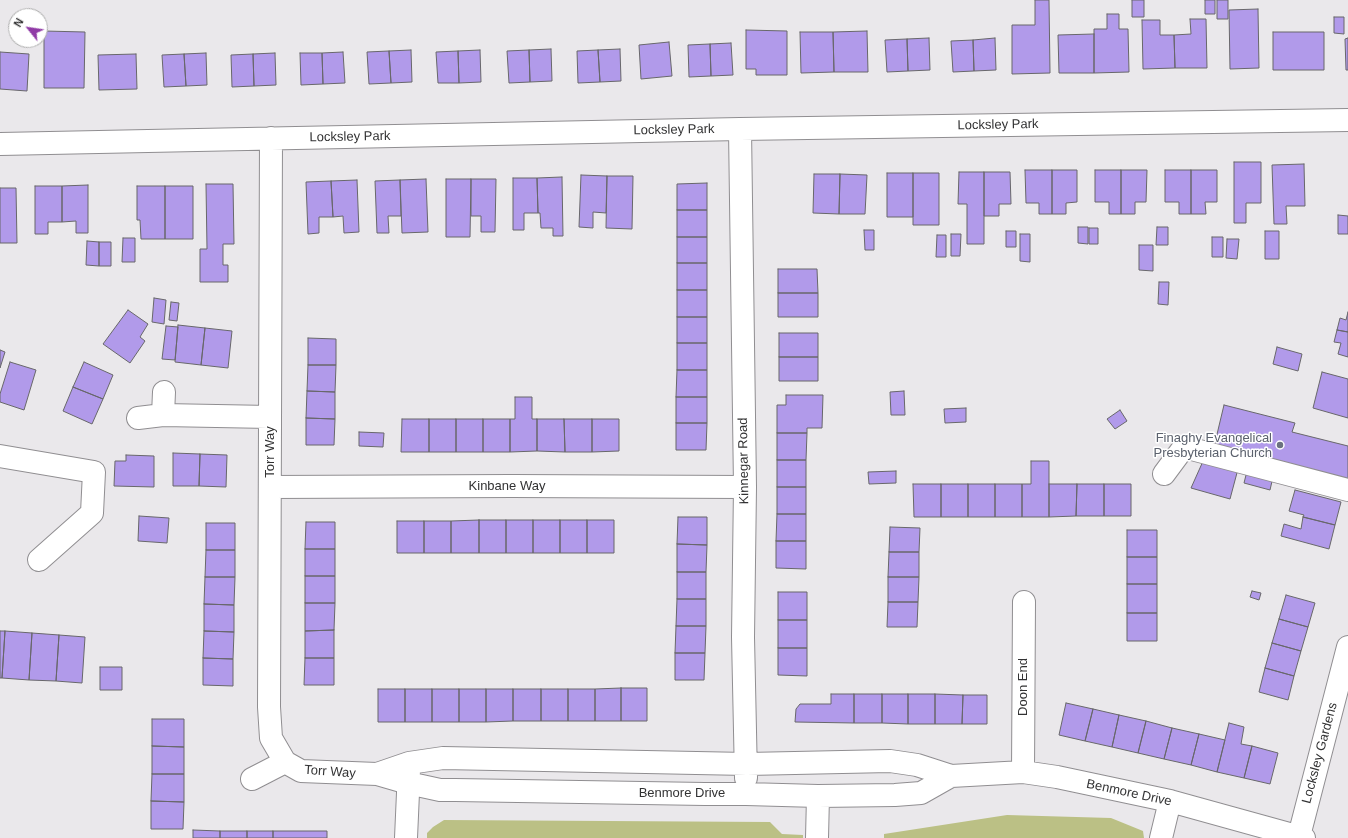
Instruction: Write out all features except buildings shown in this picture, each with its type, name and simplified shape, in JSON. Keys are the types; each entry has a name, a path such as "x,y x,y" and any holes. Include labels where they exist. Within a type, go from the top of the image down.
{"street":[{"name":"Locksley Park","path":"0,144 740,129 1348,120"},
{"name":"Kinnegar Road","path":"740,129 745,488 743,637 747,764 746,794"},
{"name":"Torr Way","path":"271,138 268,707 271,738 285,762 301,771 377,774 409,773"},
{"path":"163,415 164,392"},
{"path":"138,418 163,415 270,417"},
{"path":"1164,474 1184,447 1348,490"},
{"path":"0,456 94,472 92,513 39,560"},
{"name":"Kinbane Way","path":"270,487 512,486 745,488"},
{"name":"Doon End","path":"1023,772 1024,602"},
{"name":"Locksley Gardens","path":"1302,837 1348,647"},
{"name":"Benmore Drive","path":"409,773 443,758 747,764 890,761 918,765 951,776 1023,772 1057,777 1170,801 1302,837"},
{"path":"252,778 285,762"},
{"path":"406,838 409,773"},
{"name":"Benmore Drive","path":"409,773 440,790 818,796 895,795 921,793 951,776"},
{"path":"817,838 818,796"},
{"path":"1161,838 1170,801"}],"green space":[{"path":"1007,815 1111,818 1143,831 1144,838 884,838 884,834"},
{"path":"444,820 770,822 782,834 803,835 803,838 427,838 427,833"}],"place":[{"name":"Finaghy Evangelical Presbyterian Church","path":"1280,445"}]}
